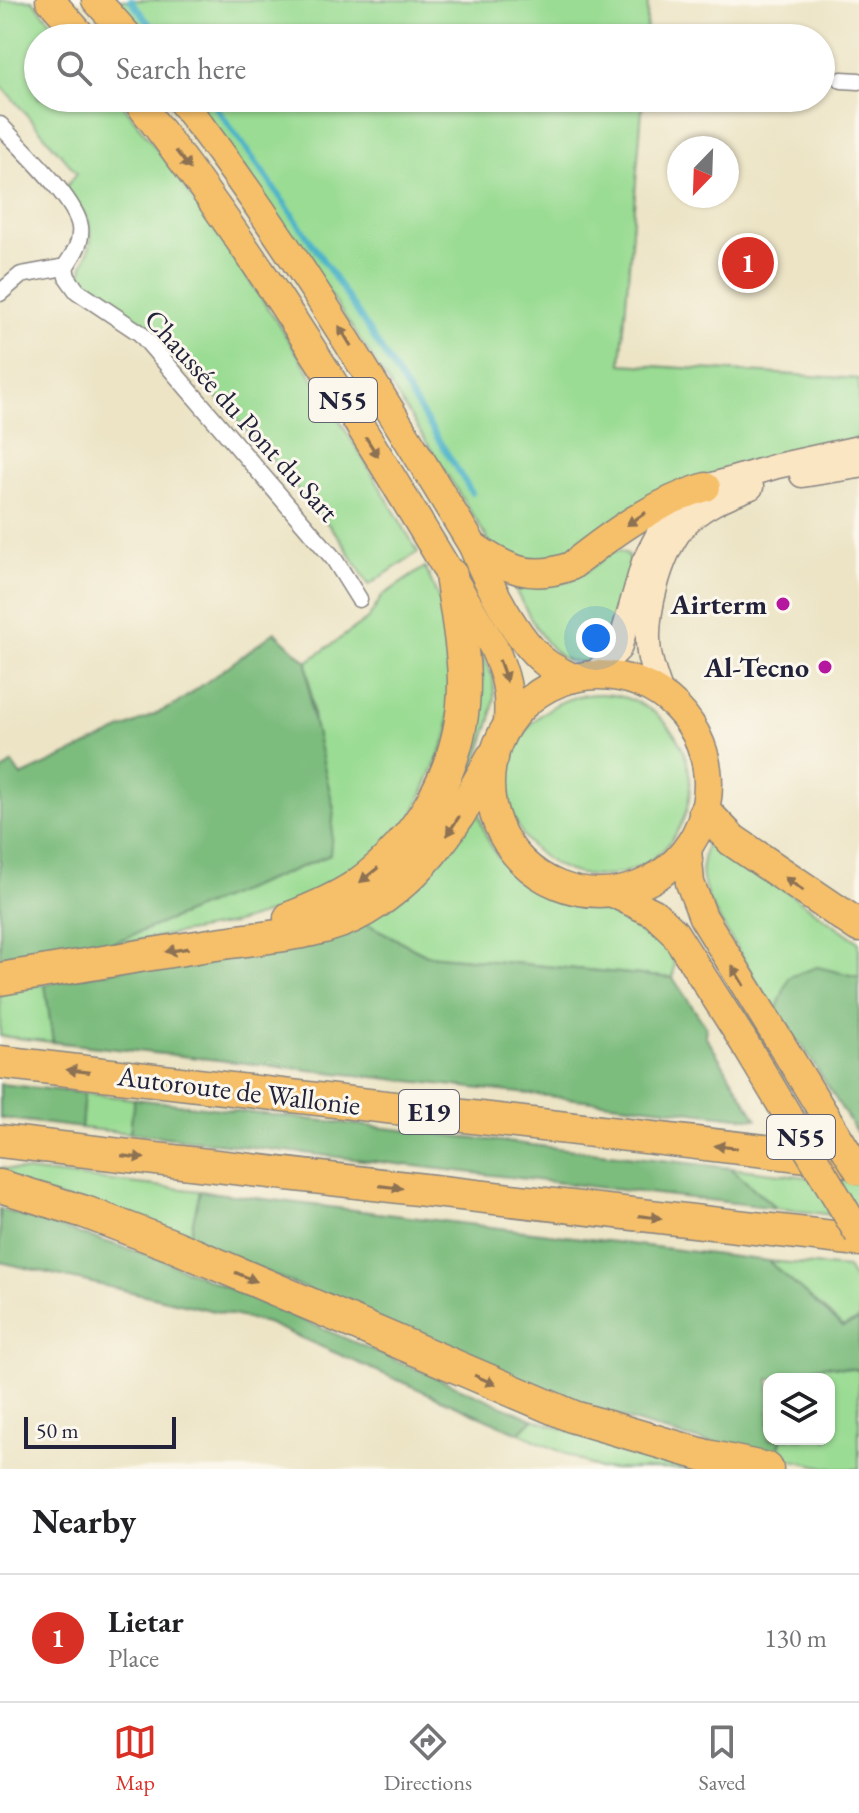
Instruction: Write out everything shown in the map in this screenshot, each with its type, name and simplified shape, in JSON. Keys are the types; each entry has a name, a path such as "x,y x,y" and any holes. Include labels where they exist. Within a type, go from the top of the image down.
{"highway":[{"path":"50,0 71,24"},
{"path":"96,0 117,24"},
{"name":"N55","path":"146,112 185,161 306,340 493,646 504,669 510,694 508,722 492,758 489,784 493,810 502,835 517,857 537,874 561,887 586,893 613,893 654,879 672,866 687,849 705,812 708,774 698,737 676,706 661,694 617,676 583,676 547,664 528,646 482,571 473,546 335,320 190,112"},
{"path":"473,546 513,569 536,574 557,571 571,566 650,510 676,496 706,487"},
{"path":"225,943 325,904 354,887 394,852 425,815 454,750 461,720 462,655 451,575"},
{"name":"N55","path":"508,722 537,694 583,676"},
{"path":"0,979 329,926 364,911 397,887 446,837 492,758"},
{"path":"705,812 732,840 752,855 859,926"},
{"name":"N55","path":"687,849 690,883 703,917 859,1171"},
{"name":"N55","path":"613,893 654,913 674,932 742,1039 859,1237"},
{"name":"Autoroute de Wallonie","path":"0,1062 859,1162"},
{"path":"0,1141 859,1237"},
{"path":"0,1186 85,1212 174,1246 574,1417 707,1456 767,1469"}],"main road":[{"path":"583,676 619,649 644,562 662,527 706,487 777,466 859,448"},
{"path":"661,694 649,654 648,623 667,554 682,528 706,508 755,485 859,466"}],"street":[{"path":"842,80 859,81"},
{"path":"0,125 59,190 76,215 80,228 79,240 65,267 21,275 0,293"},
{"name":"Chaussée du Pont du Sart","path":"65,267 67,277 77,291 140,333 334,559 359,599"}],"green space":[{"path":"0,0 32,0 53,24 24,24 24,112 0,84"},
{"path":"114,0 648,0 647,24 134,24"},
{"path":"24,112 129,112 199,207 276,320 418,552 369,585 340,538 159,330 146,331 83,289 81,274 91,241 90,227 65,188 77,173"},
{"path":"202,112 642,112 621,364 859,379 859,437 550,565 494,549 348,320"},
{"path":"612,552 627,554 630,562 613,641 595,659 579,662 563,658 543,638 512,585 543,586 566,582"},
{"path":"425,567 444,611 451,642 448,734 412,818 355,874 289,907 232,924 105,946 330,855 307,662 369,618 382,596"},
{"path":"275,632 307,662 311,710 334,809 330,855 105,946 0,961 0,773 12,763 21,776 175,705"},
{"path":"474,640 493,677 491,719 474,769 417,838"},
{"path":"599,694 634,701 663,721 683,750 690,785 683,820 663,849 634,869 599,876 564,869 535,849 515,820 508,785 515,750 535,721 564,701"},
{"path":"477,804 492,847 521,883 549,898 612,911 641,921 654,931 671,953 673,978 427,955 363,922"},
{"path":"707,836 859,942 859,977 817,967 775,1013 708,900 701,871"},
{"path":"363,922 427,955 673,978 706,1027 705,1035 757,1119 53,1042 45,984"},
{"path":"817,967 859,977 859,1136 801,1044 789,1035 775,1013 789,977"},
{"path":"45,984 53,1042 0,1036 0,991"},
{"path":"0,1084 84,1093 81,1128 0,1118"},
{"path":"84,1093 134,1099 130,1133 81,1128"},
{"path":"134,1099 730,1168 776,1208 130,1133"},
{"path":"0,1168 200,1191 189,1239 0,1179"},
{"path":"730,1168 859,1183 859,1218 776,1208"},
{"path":"200,1191 768,1261 843,1327 859,1320 859,1370 826,1365 802,1373 763,1373 763,1445 780,1445 777,1457 680,1436 562,1399 189,1239"},
{"path":"0,1209 158,1258 533,1419 519,1433 267,1323 0,1262"},
{"path":"768,1261 847,1268 859,1287 859,1320 843,1327"},
{"path":"826,1365 859,1370 859,1469 834,1469 778,1457 780,1445 835,1445 835,1373 802,1372"},
{"path":"533,1419 698,1469 599,1469 519,1433"}],"waterway":[{"path":"130,0 150,24"},
{"path":"219,112 312,243 472,493"}],"place":[{"name":"Lietar","path":"748,263"},
{"name":"Airterm","path":"783,604"},
{"name":"Al-Tecno","path":"825,667"}]}
